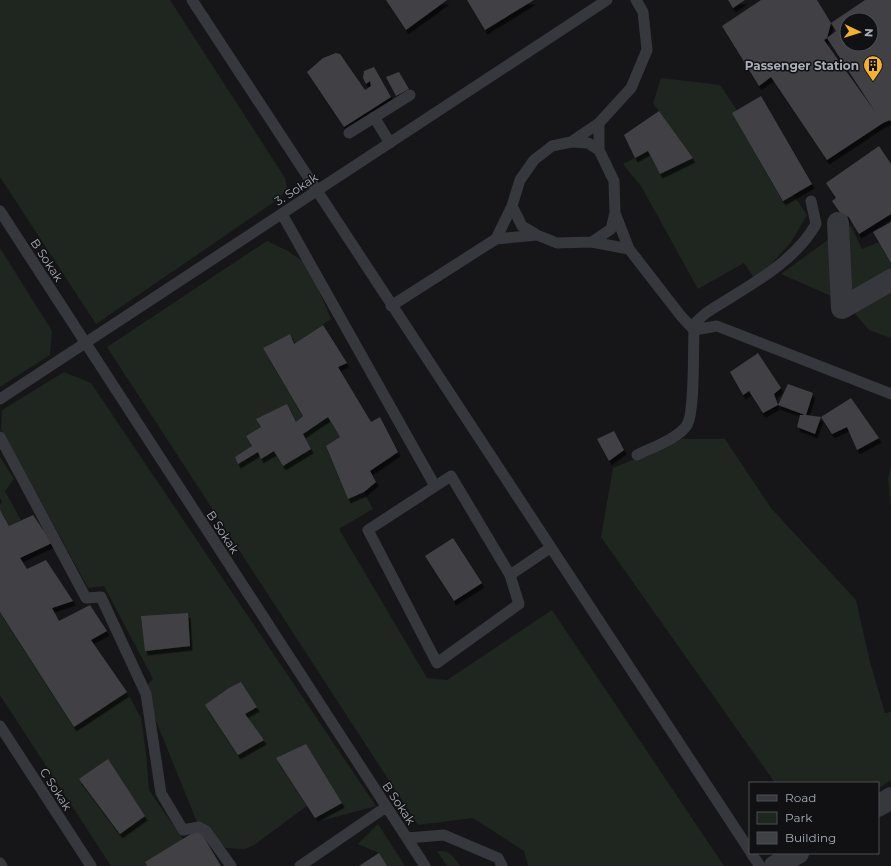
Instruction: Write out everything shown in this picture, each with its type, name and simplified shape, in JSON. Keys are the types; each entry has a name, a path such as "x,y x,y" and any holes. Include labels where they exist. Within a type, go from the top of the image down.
{"street":[{"path":"838,223 842,308 891,280"},
{"path":"879,805 891,798"},
{"path":"776,866 796,854"}],"lane":[{"path":"192,0 749,850"},
{"name":"3. Sokak","path":"0,400 607,0"},
{"path":"571,142 599,123 632,88 647,50 643,12 636,0"},
{"path":"349,133 410,95"},
{"path":"374,117 390,143"},
{"path":"592,242 611,229 615,213 614,181 599,150 599,123"},
{"path":"496,239 512,206 520,180 534,160 552,146 571,142 588,143 599,150"},
{"path":"637,455 676,435 687,425 691,411 694,330 696,322 706,313 772,270 807,240 816,224 811,201"},
{"path":"512,206 522,226 537,235 557,243 592,242 629,249"},
{"name":"B Sokak","path":"0,211 425,866"},
{"path":"615,213 629,249 681,316 694,330"},
{"path":"282,214 435,486"},
{"path":"391,306 496,239 537,235"},
{"path":"694,330 717,326 891,394"},
{"path":"0,437 86,598 101,597 146,694 161,793 183,830 199,827 206,831 231,866"},
{"path":"451,476 510,576 519,604 437,663 368,530 451,476"},
{"path":"510,576 550,548"},
{"name":"C Sokak","path":"0,726 91,866"},
{"path":"300,866 386,807"},
{"path":"407,838 444,835 498,858 502,866"},
{"path":"751,854 760,866"}],"green space":[{"path":"0,0 170,0 285,178 287,187 280,198 96,324 0,177"},
{"path":"661,78 720,85 807,215 791,242 756,281 744,263 698,289 641,186 623,164 648,151 660,174 693,158 653,103"},
{"path":"851,226 862,249 879,242 891,261 891,273 848,305 841,228"},
{"path":"836,234 840,300 781,274"},
{"path":"267,241 288,251 308,265 331,319 294,344 290,334 263,348 303,416 296,422 287,404 261,427 246,436 252,446 238,464 258,452 261,459 274,451 283,466 311,449 303,434 328,417 340,437 326,447 348,499 364,492 373,509 339,529 427,678 447,680 552,610 724,866 528,866 524,851 473,818 418,825 107,347"},
{"path":"0,248 52,331 50,355 0,387"},
{"path":"891,282 891,338 869,330 851,309"},
{"path":"64,372 91,383 376,806 317,822 307,806 254,845 245,849 226,848 199,827 143,689 153,679 104,586 88,588 1,429 2,410"},
{"path":"682,439 725,439 771,508 856,600 870,662 885,713 891,712 891,780 879,788 879,782 774,782 601,537 613,468"},
{"path":"0,457 14,479 5,491 21,520 9,526 0,510 0,504 2,502 0,498"},
{"path":"891,465 891,507 888,479"},
{"path":"0,612 74,727 127,692 141,718 149,790 183,839 145,862 147,866 111,866 0,695"},
{"path":"378,824 405,866 359,866 379,853 358,844"},
{"path":"437,851 448,853 460,866 447,866"}],"building":[{"path":"386,0 447,0 406,30"},
{"path":"467,0 534,0 485,30"},
{"path":"728,0 745,0 733,8"},
{"path":"761,0 817,0 831,23 839,18 839,52 879,52 879,12 847,12 865,0 891,0 891,122 890,120 883,123 827,160 771,77 759,86 722,26","holes":["831,23 836,31 827,38","827,38 876,113 824,40"]},
{"path":"336,53 340,54 365,90 371,86 370,81 366,84 363,78 364,71 374,67 391,97 344,127 307,72 323,58"},
{"path":"399,72 409,89 396,96 386,77"},
{"path":"761,96 812,184 783,201 732,113"},
{"path":"659,111 693,158 660,174 648,151 635,158 624,135"},
{"path":"879,146 891,164 891,214 859,234 848,216 845,220 832,201 836,198 826,183"},
{"path":"891,222 891,263 873,232"},
{"path":"323,325 347,363 338,367 371,422 380,417 398,452 370,471 376,482 364,492 348,499 326,446 340,437 328,417 303,434 311,449 283,466 274,451 261,459 258,452 238,464 235,457 252,446 246,436 261,427 256,419 287,404 296,422 303,416 263,348 290,334 294,344"},
{"path":"758,353 781,388 774,394 778,405 763,413 749,391 743,395 730,372"},
{"path":"788,384 813,393 806,415 821,417 815,434 797,427 800,415 805,415 778,405"},
{"path":"851,398 879,438 857,450 847,427 832,434 821,417"},
{"path":"614,431 624,450 609,461 597,439"},
{"path":"0,510 9,526 33,515 52,543 20,558 27,569 46,560 73,601 52,608 59,621 90,605 107,631 91,640 127,692 74,727 0,612"},
{"path":"453,538 482,583 454,601 425,556"},
{"path":"188,613 190,646 145,651 141,616"},
{"path":"241,682 257,707 245,714 264,740 238,755 205,705 229,688"},
{"path":"306,744 342,803 315,818 276,758"},
{"path":"108,759 145,816 120,834 79,779"},
{"path":"199,829 221,866 147,866 145,862"},
{"path":"379,853 387,866 359,866"}],"place":[{"name":"Passenger Station","path":"873,82"}]}
